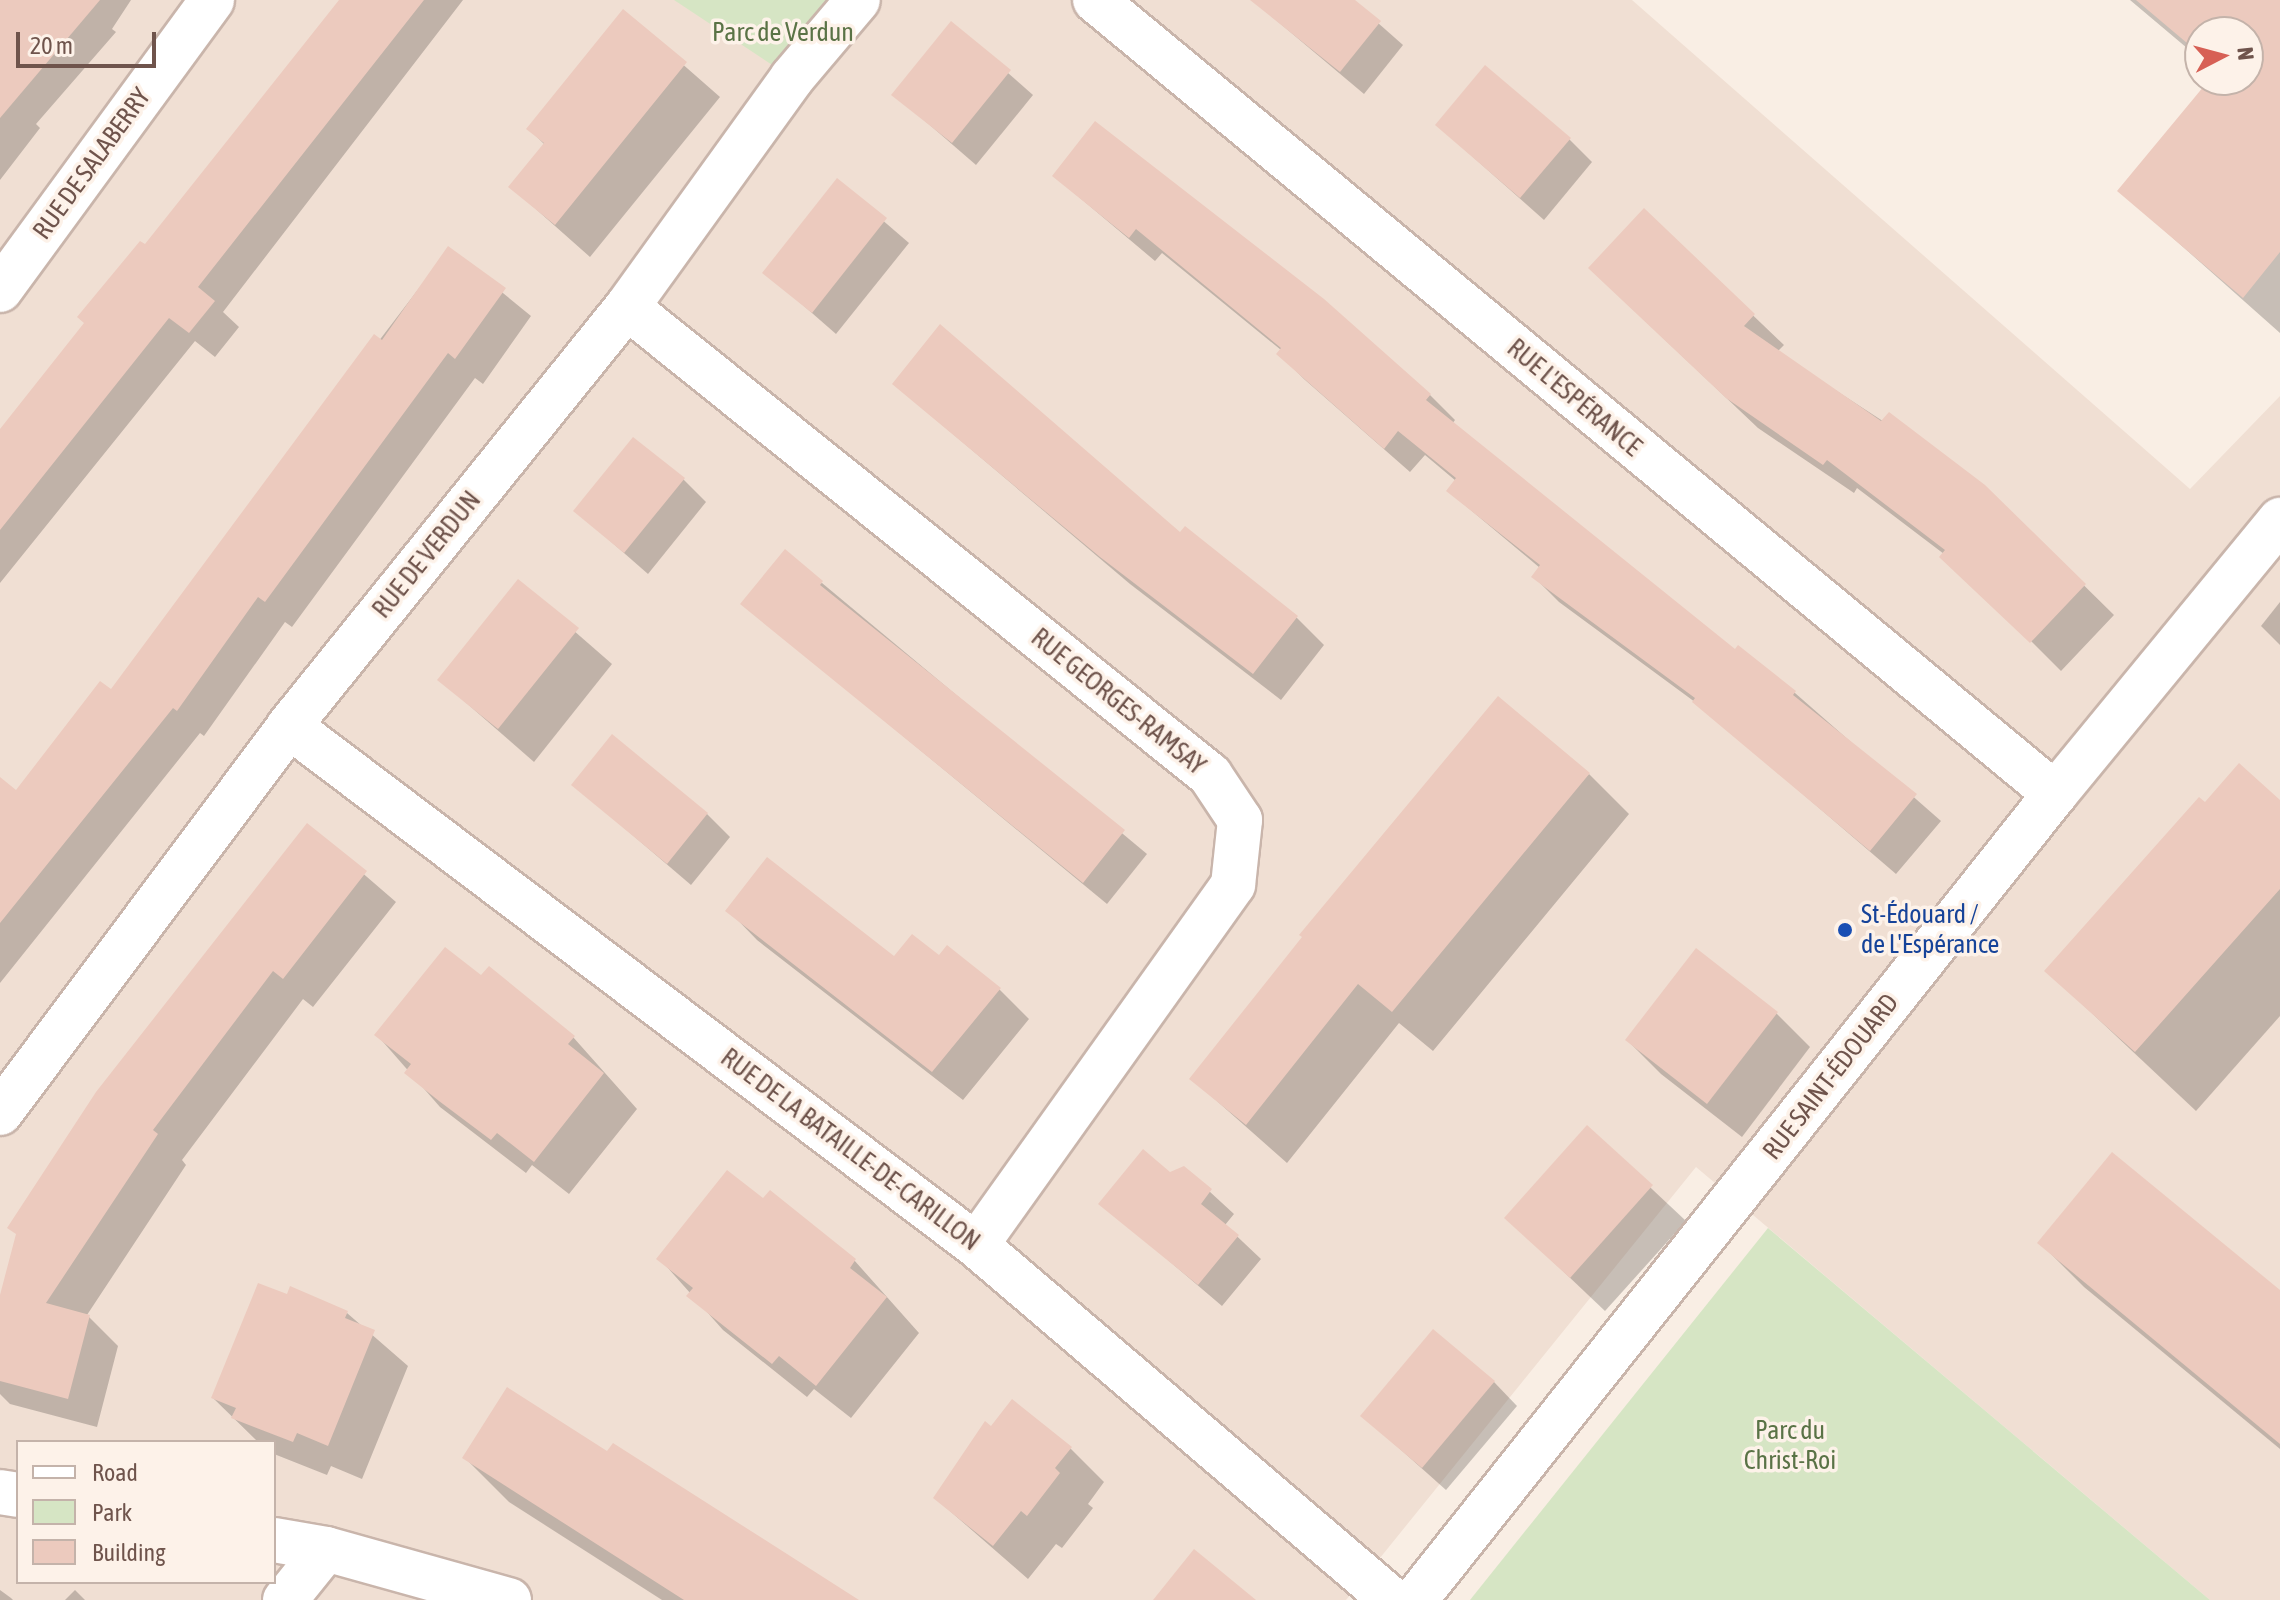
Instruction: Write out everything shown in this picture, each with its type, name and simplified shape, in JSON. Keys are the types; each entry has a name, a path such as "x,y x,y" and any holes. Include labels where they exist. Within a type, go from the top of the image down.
{"street":[{"name":"RUE DE SALABERRY","path":"0,290 212,0"},
{"name":"RUE DE VERDUN","path":"0,1113 289,726 627,307 792,78 858,0"},
{"name":"RUE L'ESPÉRANCE","path":"1095,0 2055,794"},
{"name":"RUE GEORGES-RAMSAY","path":"627,307 1210,775 1240,820 1233,885 976,1245"},
{"name":"RUE SAINT-ÉDOUARD","path":"1415,1600 2055,794 2280,520"},
{"name":"RUE DE LA BATAILLE-DE-CARILLON","path":"289,726 976,1245 1392,1600"},
{"path":"276,1540 326,1549 509,1600"},
{"path":"285,1600 326,1549"}],"shaded area":[{"path":"0,0 1632,0 2190,489 2280,396 2280,1600 2210,1600 1696,1167 1346,1600 0,1600"}],"green space":[{"name":"Parc de Verdun","path":"674,0 858,0 792,78"},
{"name":"Parc du Christ-Roi","path":"1768,1228 2210,1600 1470,1600"}],"building":[{"path":"0,0 100,0 0,118"},
{"path":"339,0 424,0 198,287 215,301 189,333 169,318 0,530 0,429 84,323 77,317 140,241 145,244"},
{"path":"1250,0 1355,0 1381,21 1340,72"},
{"path":"2136,0 2280,0 2280,252 2243,298 2117,191 2196,96 2264,96 2264,16 2184,16 2184,40"},
{"path":"623,9 687,62 555,225 508,187 544,143 526,129"},
{"path":"951,21 1011,70 952,143 891,95"},
{"path":"1485,65 1571,138 1520,198 1435,125"},
{"path":"1095,121 1324,299 1431,394 1426,400 1735,649 1738,645 1796,691 1793,695 1917,794 1870,851 1692,702 1695,698 1531,577 1540,565 1446,491 1456,478 1398,431 1384,449 1276,354 1281,348 1136,229 1129,238 1052,176"},
{"path":"837,178 887,218 812,313 762,273"},
{"path":"1644,208 1755,314 1744,326 1881,421 1889,412 1985,485 2086,584 2030,643 1939,557 1945,550 1827,460 1823,465 1726,398 1588,268"},
{"path":"448,246 506,288 455,359 448,353 265,602 258,597 177,711 173,708 0,923 0,777 16,790 100,681 111,689 374,334 382,340"},
{"path":"940,324 1180,532 1185,526 1298,616 1253,674 1100,557 892,384"},
{"path":"633,437 685,478 624,553 573,511"},
{"path":"785,549 823,581 820,585 1125,830 1083,883 740,604"},
{"path":"518,579 579,628 498,729 437,680"},
{"path":"1498,696 1590,773 1392,1012 1358,984 1246,1125 1189,1079 1302,937 1299,935"},
{"path":"612,734 708,813 667,864 571,785"},
{"path":"2239,763 2280,800 2280,889 2135,1052 2044,971 2199,797 2205,802"},
{"path":"307,823 367,871 283,979 273,971 153,1130 158,1134 46,1303 90,1315 68,1399 0,1381 0,1295 16,1234 7,1228 96,1092"},
{"path":"767,857 894,956 912,934 939,955 947,945 1001,988 932,1072 725,911"},
{"path":"445,947 481,975 489,966 575,1036 568,1044 604,1073 534,1162 497,1133 491,1140 439,1101 404,1073 411,1064 374,1035"},
{"path":"1696,948 1778,1012 1707,1104 1625,1040"},
{"path":"1587,1125 1653,1185 1570,1278 1504,1218"},
{"path":"1143,1149 1170,1172 1184,1166 1212,1189 1201,1204 1239,1235 1198,1285 1098,1204"},
{"path":"2112,1152 2280,1290 2280,1444 2037,1243"},
{"path":"727,1170 763,1198 770,1190 856,1259 850,1268 887,1297 816,1386 779,1356 772,1364 686,1296 693,1288 656,1259"},
{"path":"258,1283 287,1294 290,1286 348,1311 345,1318 375,1330 328,1446 297,1433 293,1442 231,1418 236,1408 211,1398"},
{"path":"1433,1329 1495,1381 1422,1468 1360,1416"},
{"path":"507,1387 607,1451 613,1443 859,1600 684,1600 462,1458"},
{"path":"1012,1399 1072,1447 1055,1468 1060,1473 1027,1516 1021,1511 993,1546 933,1498 985,1421 991,1426"},
{"path":"1194,1549 1256,1600 1153,1600"}],"place":[{"name":"St-Édouard / de L'Espérance","path":"1845,930"}]}
